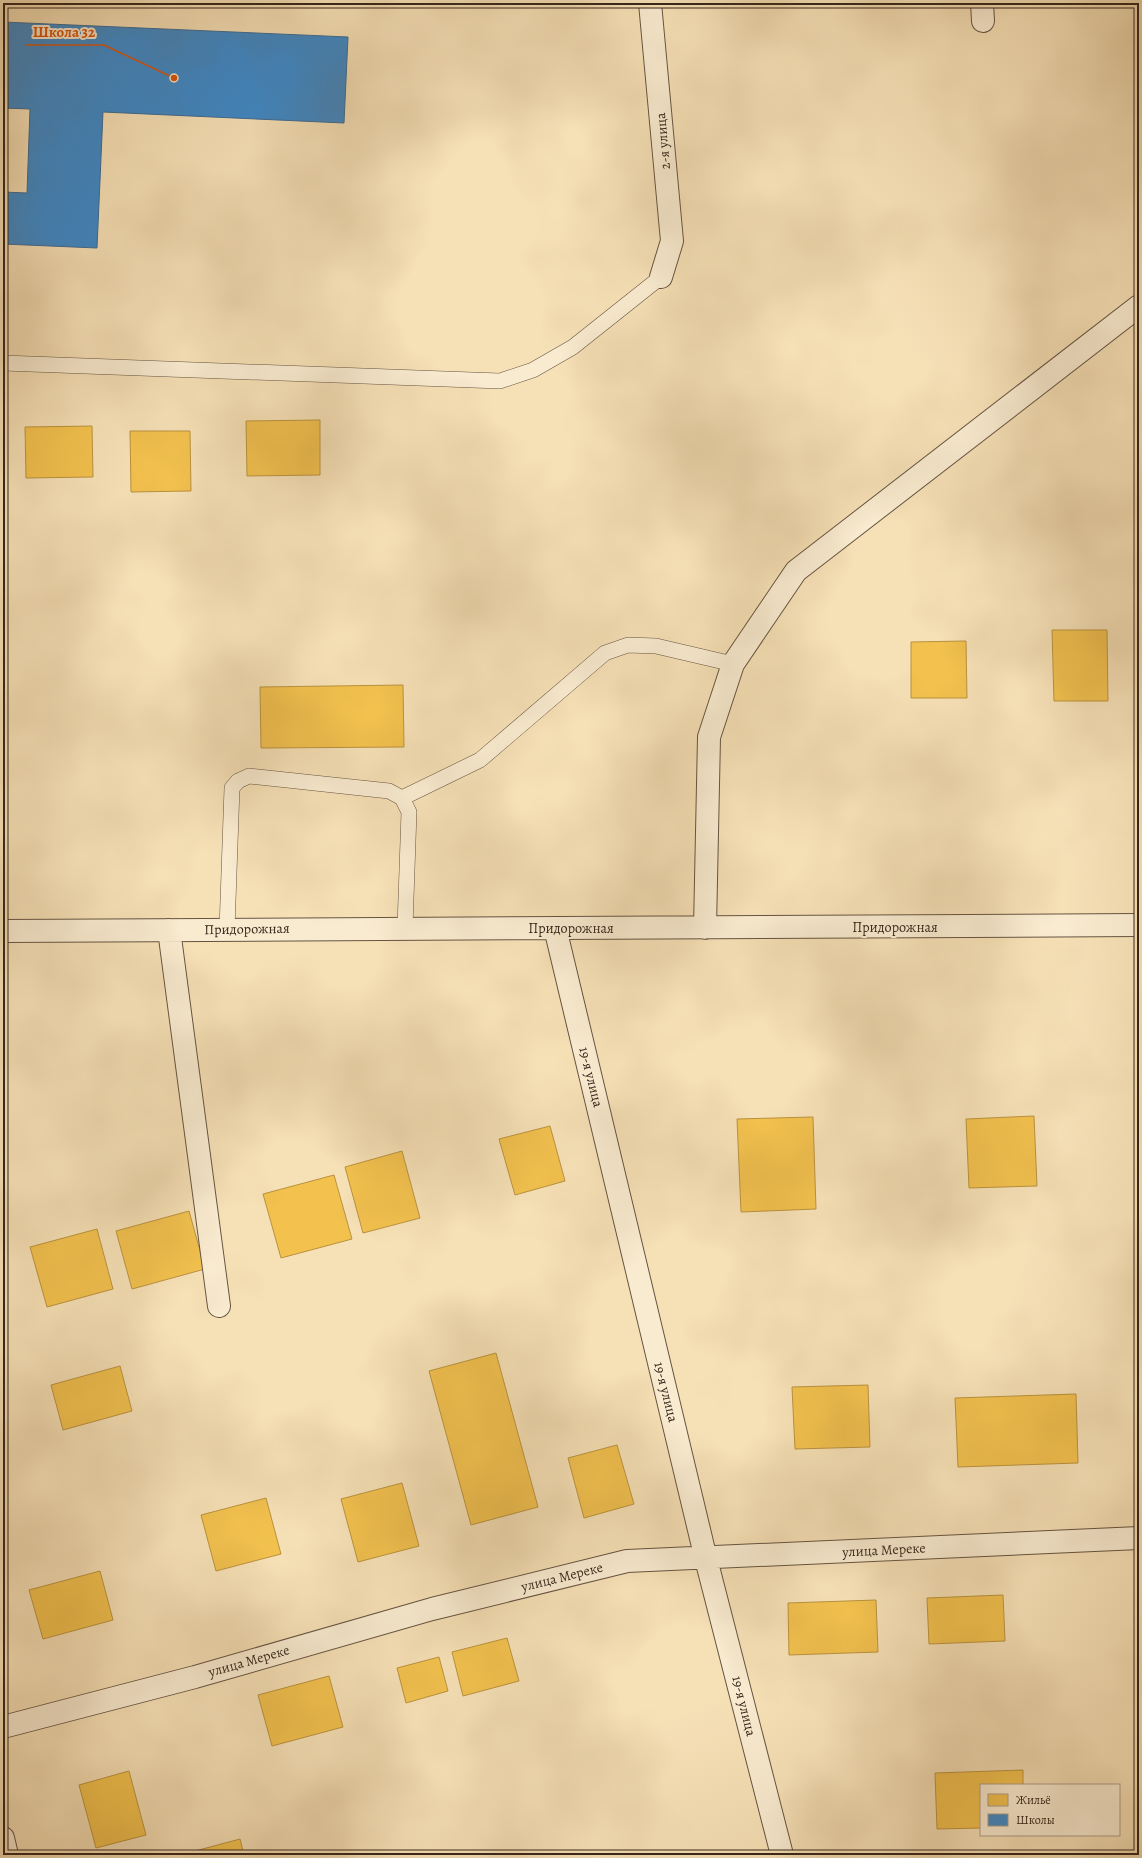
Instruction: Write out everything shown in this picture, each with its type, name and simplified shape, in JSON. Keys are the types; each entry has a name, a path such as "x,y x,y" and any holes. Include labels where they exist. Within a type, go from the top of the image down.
{"street":[{"name":"2-я улица","path":"650,3 672,240 661,277"},
{"path":"705,928 709,737 733,664 796,571 1139,306"},
{"name":"Придорожная","path":"3,930 169,930 405,927 705,928 1139,925"},
{"name":"19-я улица","path":"555,928 706,1559 782,1855"},
{"path":"169,930 219,1306"},
{"name":"улица Мереке","path":"3,1727 195,1677 432,1609 627,1561 706,1559 1139,1538"},
{"path":"3,1838 7,1855"}],"lane":[{"path":"3,363 500,381 533,370 573,347 661,277"},
{"path":"402,798 480,760 605,653 628,645 656,646 733,664"},
{"path":"227,929 232,788 238,781 249,776 389,791 402,798 409,812 405,927"}],"building: Жильё":[{"path":"320,420 320,475 247,476 246,421"},
{"path":"92,426 93,477 26,478 25,427"},
{"path":"130,431 190,431 191,491 131,492"},
{"path":"1052,630 1107,630 1108,701 1054,701"},
{"path":"966,641 967,698 911,698 911,642"},
{"path":"403,685 404,747 261,748 260,687"},
{"path":"1034,1116 1037,1186 969,1188 966,1119"},
{"path":"813,1117 816,1209 741,1212 737,1119"},
{"path":"550,1126 565,1181 515,1195 499,1139"},
{"path":"402,1151 420,1218 363,1233 345,1167"},
{"path":"334,1175 352,1239 281,1258 263,1194"},
{"path":"189,1211 205,1269 132,1289 116,1231"},
{"path":"97,1229 113,1289 47,1307 30,1247"},
{"path":"496,1353 538,1507 471,1525 429,1371"},
{"path":"120,1366 132,1411 63,1430 51,1385"},
{"path":"868,1385 870,1447 795,1449 792,1387"},
{"path":"1076,1394 1078,1463 958,1467 955,1398"},
{"path":"617,1445 634,1504 584,1518 568,1458"},
{"path":"402,1483 419,1546 358,1562 341,1499"},
{"path":"266,1498 281,1554 216,1571 201,1515"},
{"path":"100,1571 113,1620 43,1639 29,1590"},
{"path":"1003,1595 1005,1641 929,1644 927,1598"},
{"path":"876,1600 878,1652 789,1655 788,1603"},
{"path":"507,1638 519,1681 463,1696 452,1652"},
{"path":"439,1657 448,1691 406,1703 397,1668"},
{"path":"329,1676 343,1727 272,1746 258,1695"},
{"path":"1023,1770 1023,1784 980,1784 980,1828 937,1829 935,1773"},
{"path":"129,1771 146,1835 96,1848 79,1785"},
{"path":"240,1839 244,1855 180,1855"}],"building: Школы":[{"path":"3,22 348,37 344,123 103,112 97,248 3,244 3,192 27,193 30,109 3,108"}],"place":[{"name":"Школа 32","path":"174,78"}]}
